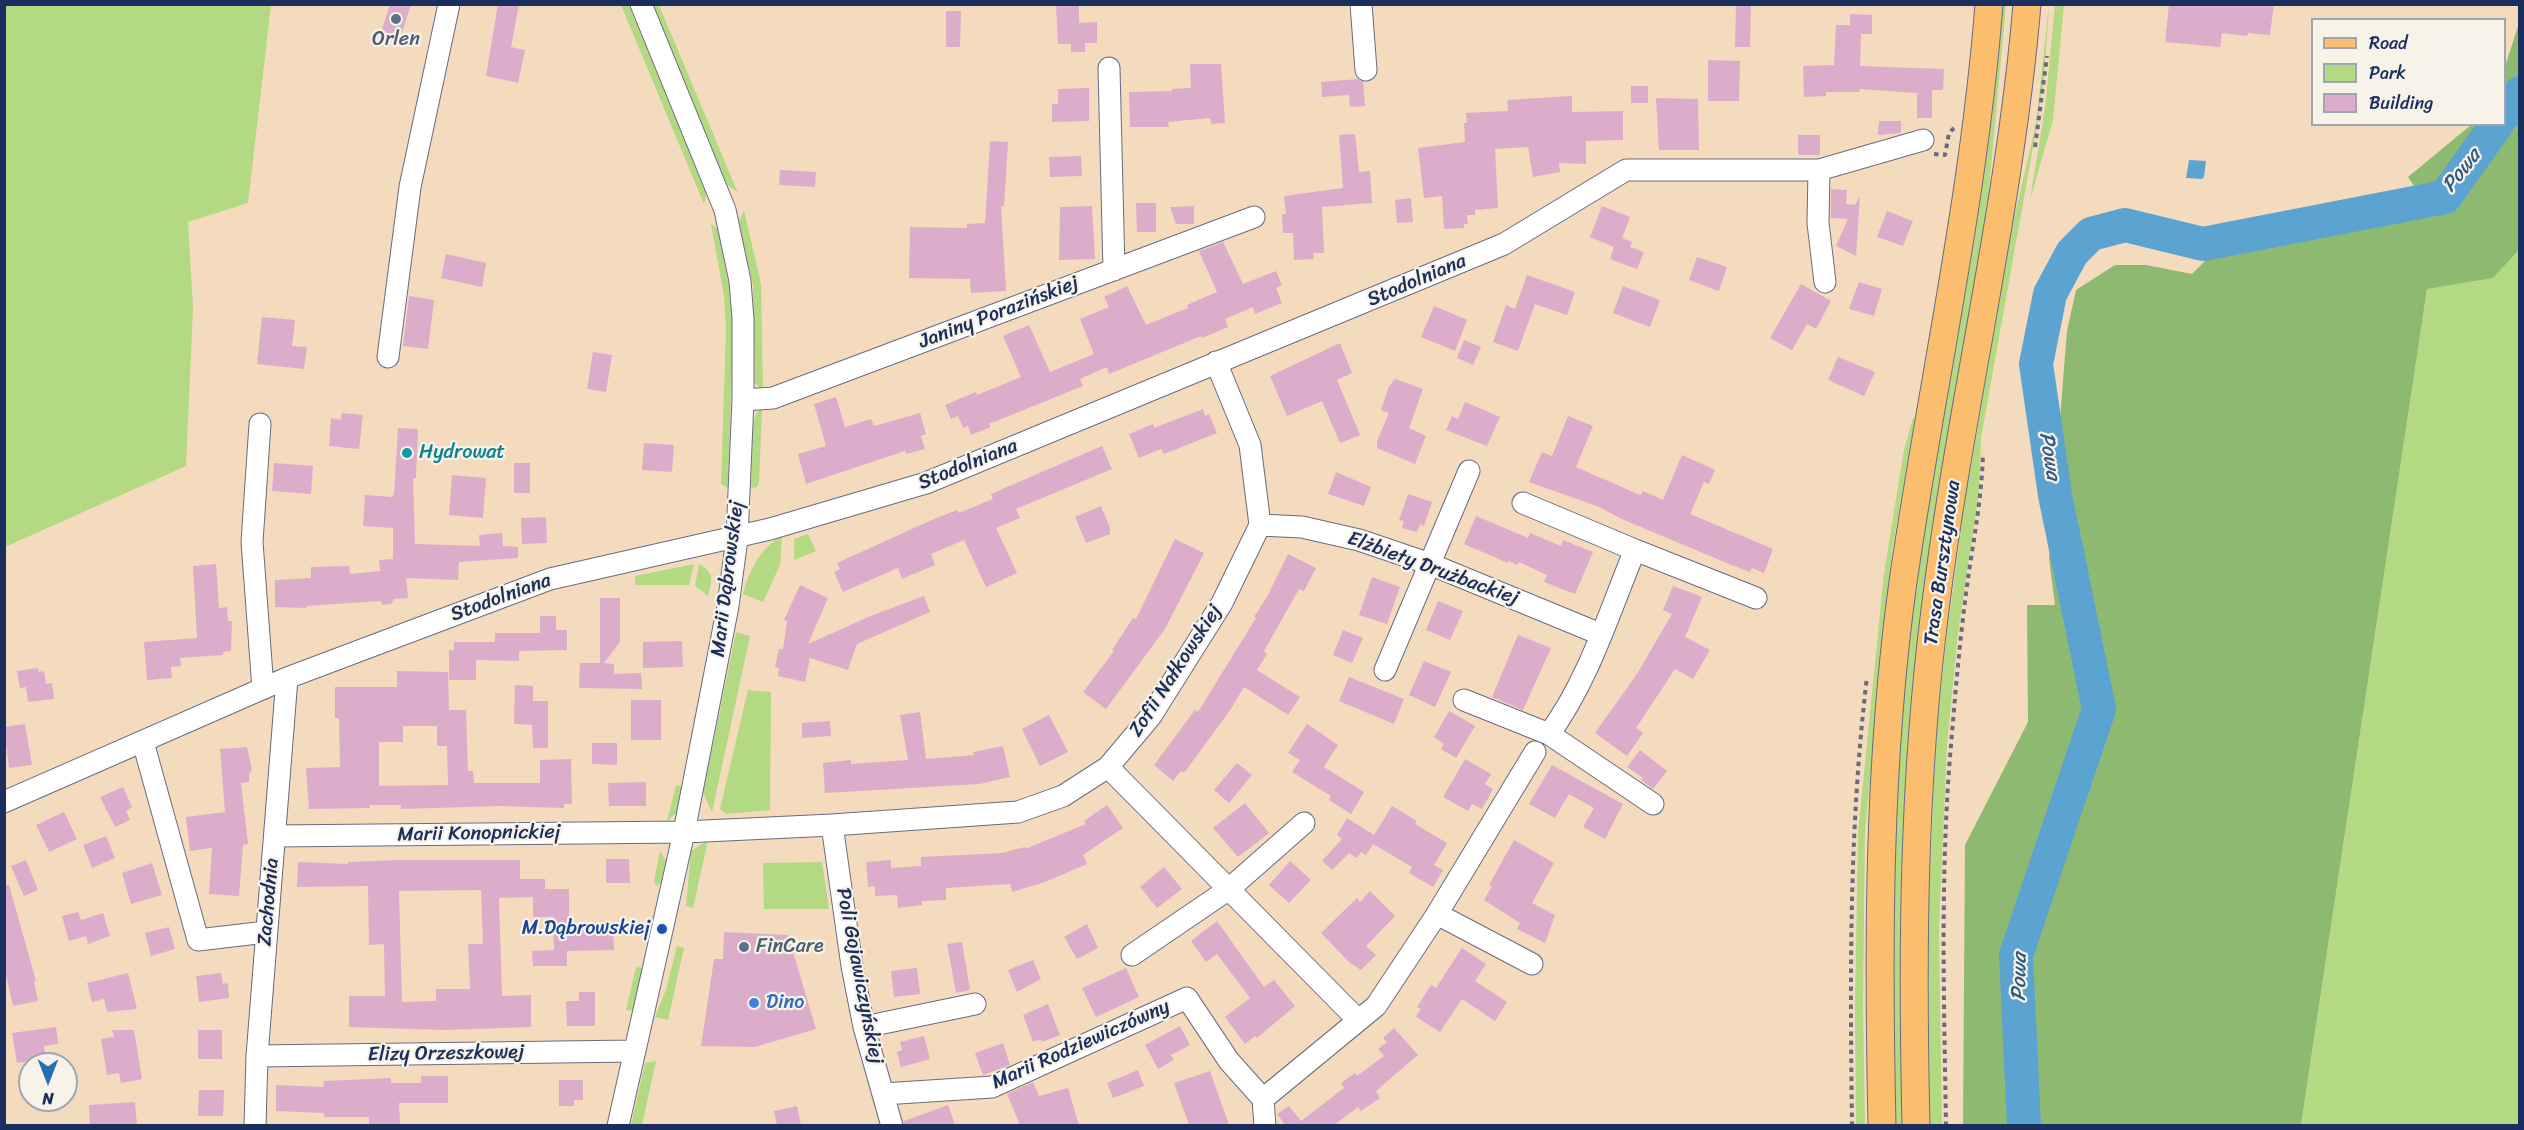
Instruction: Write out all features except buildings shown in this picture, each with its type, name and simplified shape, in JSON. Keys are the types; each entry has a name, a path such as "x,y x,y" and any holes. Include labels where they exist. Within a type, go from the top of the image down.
{"main road":[{"name":"Trasa Bursztynowa","path":"1882,1125 1879,895 1891,691 1903,584 1972,166 1989,4"},
{"name":"Trasa Bursztynowa","path":"1916,1125 1913,937 1916,829 1924,708 1945,536 2014,122 2027,4"}],"street":[{"path":"388,357 410,187 449,4"},
{"name":"Marii Dąbrowskiej","path":"618,1125 684,832 728,606 737,538 742,400 743,319 740,281 725,210 640,4"},
{"path":"1360,4 1366,70"},
{"path":"1109,68 1114,270"},
{"name":"Stodolniana","path":"4,802 287,678 549,579 737,538 926,483 1504,244 1626,170 1819,170 1923,140"},
{"path":"1819,170 1818,223 1825,282"},
{"name":"Janiny Porazińskiej","path":"742,400 773,398 1254,217"},
{"path":"1216,362 1250,445 1260,525"},
{"path":"260,424 252,542 262,689"},
{"path":"1384,670 1469,471"},
{"path":"1523,503 1756,598"},
{"name":"Elżbiety Drużbackiej","path":"1260,525 1302,527 1359,540 1430,564 1600,634"},
{"name":"Zofii Nałkowskiej","path":"684,832 832,825 1018,812 1063,796 1108,767 1151,716 1222,603 1260,525"},
{"path":"1550,734 1579,686 1635,550"},
{"name":"Zachodnia","path":"255,1125 257,1056 287,678"},
{"path":"1464,700 1550,734 1653,804"},
{"path":"143,742 198,940 266,932"},
{"path":"1265,1125 1263,1099 1376,1006 1437,914 1535,753"},
{"path":"1108,767 1358,1020"},
{"path":"1132,955 1229,889 1304,823"},
{"name":"Poli Gojawiczyńskiej","path":"832,825 852,966 864,1027 892,1125"},
{"name":"Marii Konopnickiej","path":"275,836 684,832"},
{"path":"1437,914 1532,964"},
{"name":"Marii Rodziewiczówny","path":"883,1094 993,1087 1187,998 1229,1060 1263,1099"},
{"path":"864,1027 975,1004"},
{"name":"Elizy Orzeszkowej","path":"257,1056 634,1051"}],"path":[{"path":"2033,157 2047,50"},
{"path":"1946,1125 1942,928 1946,824 1957,677 1970,566 1981,499 1983,449"}],"green space":[{"path":"5,4 271,5 248,203 188,222 193,308 186,466 5,547"},
{"path":"621,5 629,5 707,193 704,204"},
{"path":"651,5 659,5 738,193 726,184"},
{"path":"2001,5 2006,5 1987,211 1917,650 1909,728 1901,874 1900,963 1904,1125 1895,1126 1891,922 1899,752 1907,654"},
{"path":"2049,5 2044,79 1981,438 1979,491 1958,633 1947,745 1939,928 1942,1125 1930,1126 1928,918 1936,739 1947,633 1966,493 2014,218 2036,124"},
{"path":"2055,5 2064,5 2053,120 2030,200 2045,108"},
{"path":"2519,23 2519,250 2493,278 2427,289 2301,1125 1963,1125 1965,845 2028,722 2027,605 2055,605 2049,558 2067,331 2076,290 2115,265 2146,265 2192,274 2207,259 2297,236 2432,212 2408,177 2470,126 2506,126 2506,64"},
{"path":"744,210 761,284 763,391 755,383 753,285 739,222"},
{"path":"711,224 718,229 731,297 733,329 728,488 721,484 726,328 724,296"},
{"path":"2519,250 2519,1125 2301,1126 2427,289 2493,278"},
{"path":"762,408 759,483 757,487 751,488 753,423"},
{"path":"1913,418 1915,418 1892,551 1865,832 1863,1004 1865,1125 1856,1126 1855,1003 1858,833 1884,573 1904,450"},
{"path":"808,534 816,551 794,560 794,539"},
{"path":"782,536 780,565 763,602 743,594 757,560 768,546"},
{"path":"694,564 689,585 635,585 635,576"},
{"path":"699,564 708,570 711,577 708,596 695,586"},
{"path":"736,632 750,636 712,812 703,793"},
{"path":"748,690 771,692 770,810 726,814 720,809"},
{"path":"676,785 683,787 676,813 667,821"},
{"path":"708,840 693,908 686,906 691,851"},
{"path":"660,851 666,861 661,883 656,886 654,881"},
{"path":"822,862 829,909 764,909 763,863"},
{"path":"677,946 684,948 668,1020 655,1017 666,990"},
{"path":"636,967 642,968 633,1011 626,1010"},
{"path":"656,1061 642,1125 631,1125 645,1063"}],"water":[{"path":"2189,160 2206,161 2202,179 2186,178"}],"waterway":[{"name":"Powa","path":"2506,111 2520,93"},
{"name":"Powa","path":"2024,1126 2016,955 2099,709 2055,495 2036,364 2050,294 2072,253 2091,234 2125,225 2203,244 2445,197 2496,126"}],"place":[{"name":"Orlen","path":"396,19"},
{"name":"Hydrowat","path":"407,453"},
{"name":"M.Dąbrowskiej","path":"662,929"},
{"name":"FinCare","path":"744,947"},
{"name":"Dino","path":"754,1003"}]}
